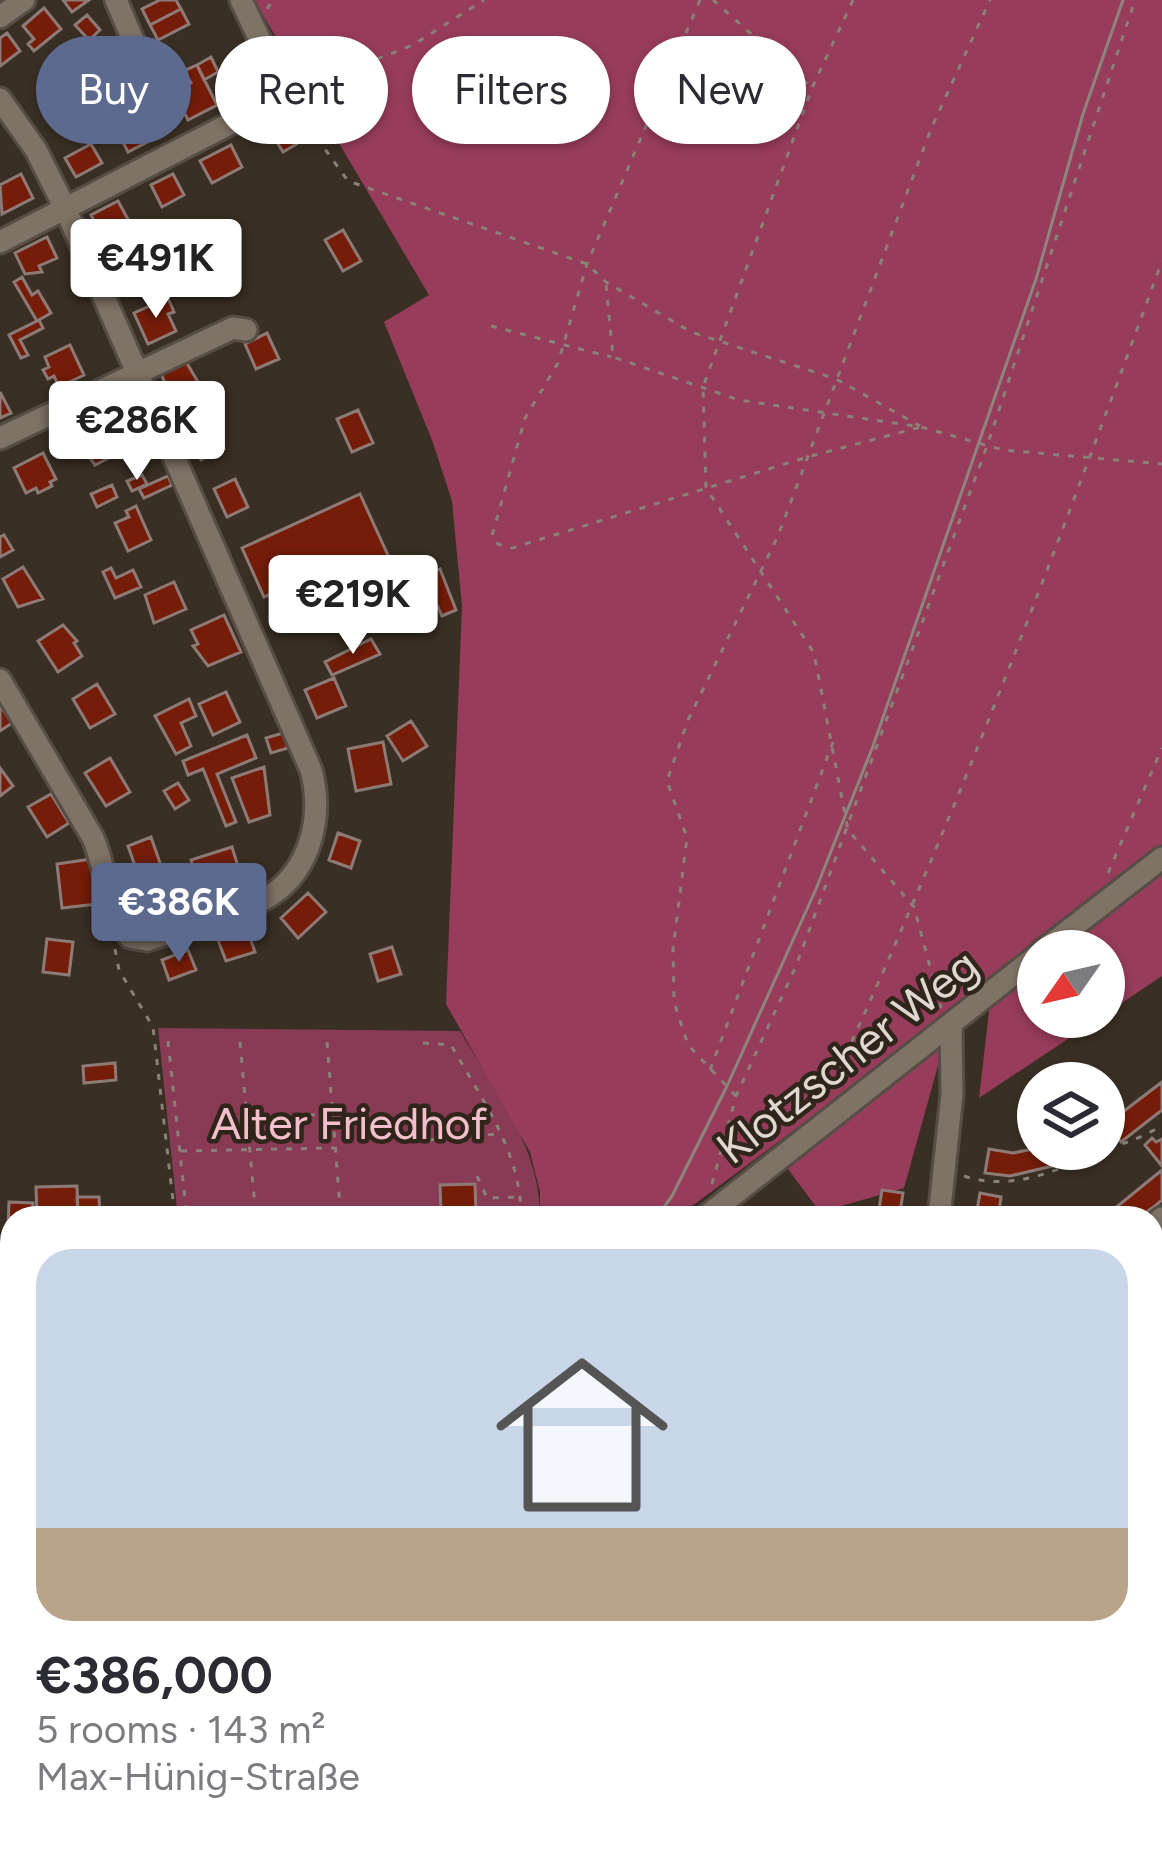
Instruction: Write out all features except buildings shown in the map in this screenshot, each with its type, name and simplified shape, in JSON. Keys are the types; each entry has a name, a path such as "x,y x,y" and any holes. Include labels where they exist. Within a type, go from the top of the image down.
{"street":[{"path":"0,17 25,0"},
{"path":"116,0 131,36"},
{"path":"242,0 259,36"},
{"path":"0,99 36,150 65,208 311,770 317,817 299,863 270,896 147,940 121,936 104,863 93,838 0,680"},
{"path":"0,242 215,131"},
{"path":"0,438 233,328 246,330"},
{"name":"Klotzscher Weg","path":"1068,930 1162,858"},
{"name":"Klotzscher Weg","path":"709,1206 1017,972"},
{"path":"940,1206 952,1094 951,1025"}],"path":[{"path":"388,55 413,45 484,0"},
{"path":"700,0 586,264 558,363 525,418 492,536 498,544 512,548 811,456 922,427"},
{"path":"713,0 812,88"},
{"path":"853,0 812,88 703,387 706,488 814,653 848,830 914,908 944,1016 951,1025"},
{"path":"736,1096 688,1046 674,1002 673,949 687,838 668,781 688,720 762,573 811,456 931,129 990,0"},
{"path":"707,1206 736,1096 796,966 987,446 1135,0"},
{"path":"321,144 348,181 586,264 606,282 691,332 836,379 922,427"},
{"path":"847,1104 841,1065 914,908 1162,261"},
{"path":"606,282 613,357"},
{"path":"490,326 613,357 740,400 922,427 987,446 1162,464"},
{"path":"710,1070 834,741"},
{"path":"1103,902 1098,896 1162,748"},
{"path":"121,936 119,970 153,1027 174,1206"},
{"path":"119,970 130,961"},
{"path":"168,1041 187,1206"},
{"path":"240,1042 255,1206"},
{"path":"327,1042 340,1206"},
{"path":"423,1043 451,1045 501,1134 519,1176 521,1206"},
{"path":"248,1118 333,1114"},
{"path":"334,1125 427,1120"},
{"path":"945,1169 998,1182 1028,1178 1072,1168 1162,1125"},
{"path":"428,1140 501,1134"},
{"path":"180,1151 335,1148"},
{"path":"477,1176 487,1198 521,1197"}],"green space":[{"name":"Alter Friedhof","path":"158,1028 460,1031 524,1143 539,1206 177,1206"}],"shaded area":[{"path":"254,0 1162,0 1162,976 1125,1001 1125,930 1017,930 1017,1038 1069,1038 1033,1062 1017,1062 1017,1073 979,1098 990,1003 981,991 692,1206 540,1206 530,1152 446,1004 462,606 452,501 384,322 429,295 339,144 388,144 388,36 275,36"},
{"path":"947,1033 904,1188 841,1206 816,1206 782,1161"}],"tram line":[{"path":"665,1206 727,1086 816,889 873,746 1036,279 1083,114 1123,0"}]}
